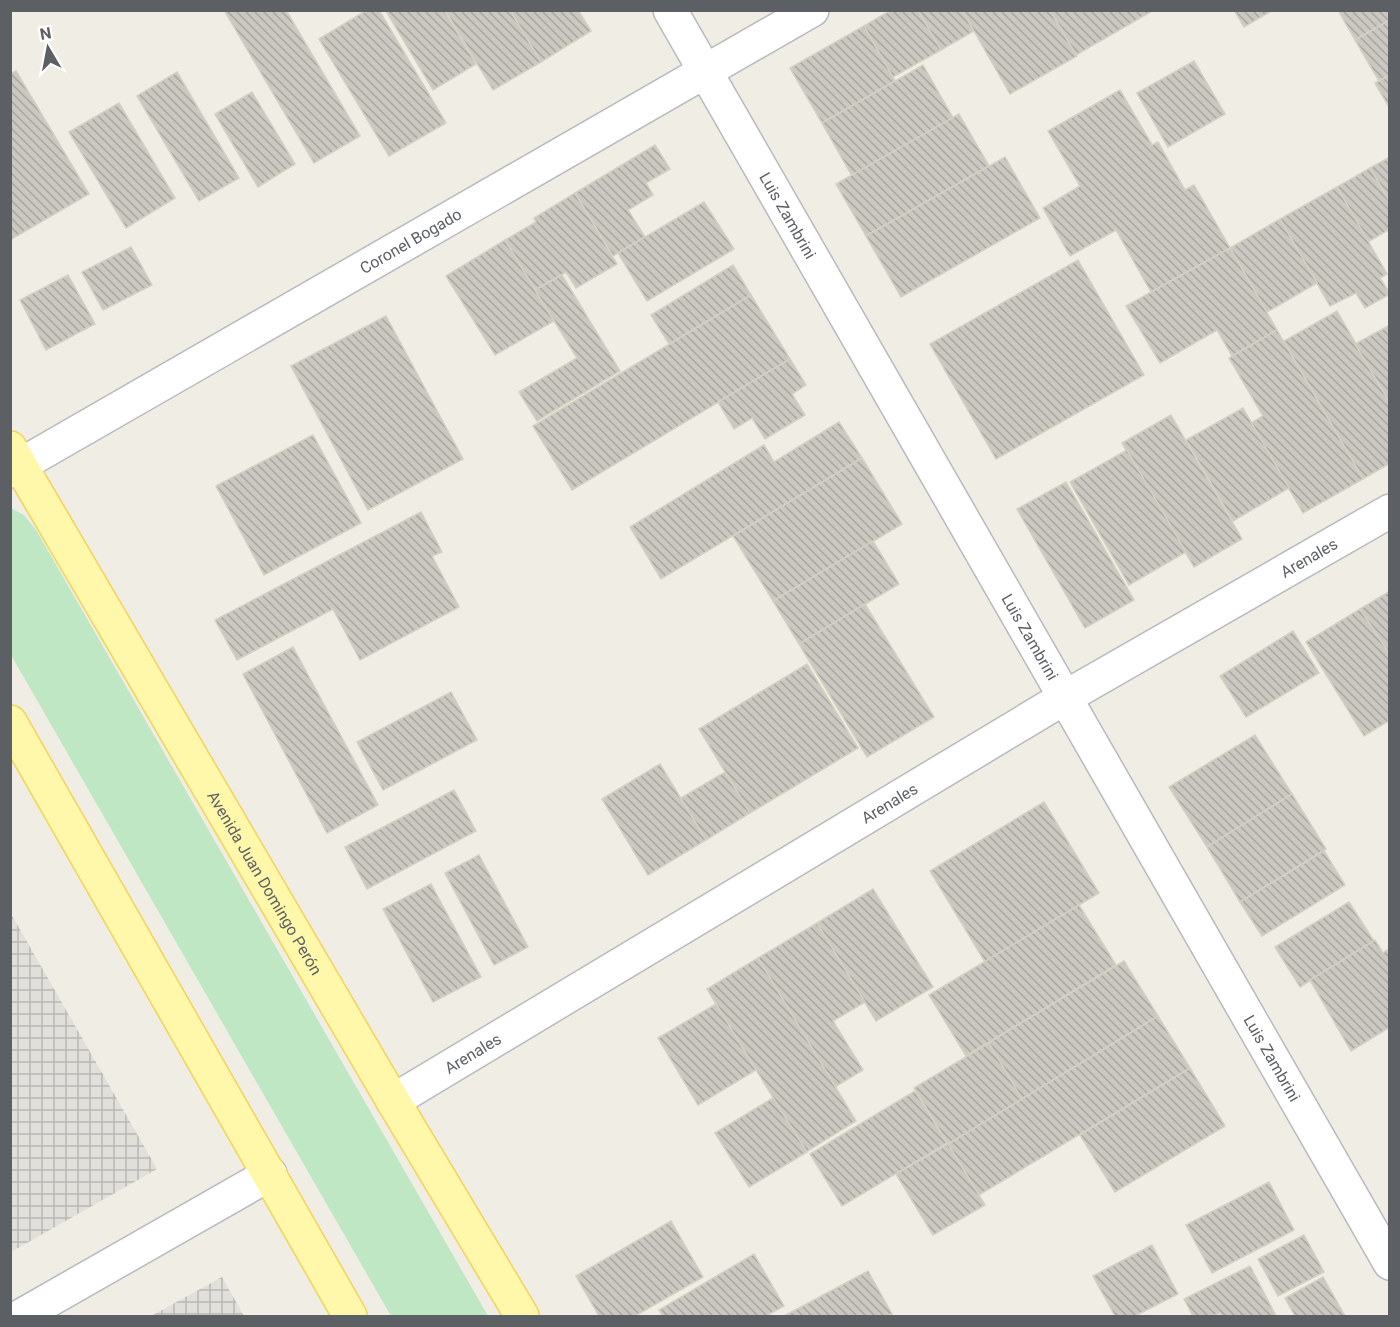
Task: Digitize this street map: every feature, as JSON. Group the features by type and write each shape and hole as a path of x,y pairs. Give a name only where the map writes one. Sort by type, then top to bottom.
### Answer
{"main road":[{"name":"Avenida Juan Domingo Perón","path":"14,462 522,1317"},
{"path":"10,722 350,1317"}],"street":[{"name":"Luis Zambrini","path":"670,10 1389,1263"},
{"name":"Coronel Bogado","path":"14,462 812,10"},
{"name":"Arenales","path":"393,1101 1064,698 1389,512"},
{"path":"21,1317 270,1174"}],"shaded area":[{"path":"10,912 157,1169 11,1252 10,1252"},
{"path":"222,1277 244,1316 151,1316"}],"green space":[{"path":"11,508 24,515 36,530 488,1316 391,1316 11,655"}],"building":[{"path":"224,10 286,10 360,136 314,163"},
{"path":"367,10 379,10 446,123 389,156 319,39"},
{"path":"444,10 476,64 433,90 386,11"},
{"path":"445,10 510,10 541,62 493,90"},
{"path":"510,10 578,10 591,31 541,62"},
{"path":"891,10 918,10 941,50 893,77 864,26"},
{"path":"918,10 962,10 974,31 941,50"},
{"path":"962,10 1050,10 1077,56 1010,94"},
{"path":"1050,10 1154,10 1076,55"},
{"path":"1234,10 1273,10 1244,27"},
{"path":"1338,10 1390,10 1390,20 1355,40"},
{"path":"1390,20 1390,75 1379,81 1355,40"},
{"path":"864,26 895,81 822,123 790,68"},
{"path":"1194,61 1225,114 1168,147 1137,93"},
{"path":"923,65 953,118 852,176 822,123"},
{"path":"16,71 89,194 10,240 10,74"},
{"path":"177,72 239,178 199,201 137,96"},
{"path":"1390,75 1390,109 1375,83"},
{"path":"1120,90 1152,145 1158,142 1185,190 1194,185 1230,248 1151,292 1116,230 1070,256 1043,208 1080,186 1048,131"},
{"path":"252,92 295,164 258,187 215,114"},
{"path":"119,103 175,198 126,228 69,132"},
{"path":"959,114 989,166 866,236 836,184"},
{"path":"655,145 670,169 646,183 653,195 628,210 645,237 613,256 575,193"},
{"path":"1005,157 1040,218 901,297 866,236"},
{"path":"1390,157 1390,202 1370,168"},
{"path":"1370,168 1390,202 1390,229 1368,242 1337,187"},
{"path":"1337,187 1387,274 1380,278 1390,294 1365,308 1356,293 1330,306 1280,219"},
{"path":"575,193 617,264 576,288 566,272 535,290 505,240 536,222 534,218"},
{"path":"704,202 734,249 647,301 618,253"},
{"path":"1280,219 1317,283 1267,312 1230,248"},
{"path":"505,240 554,321 495,355 446,276"},
{"path":"131,247 152,285 103,310 82,272"},
{"path":"1230,248 1277,330 1232,356 1217,330 1160,363 1126,306"},
{"path":"1078,260 1144,375 996,459 930,344"},
{"path":"733,265 751,295 669,344 651,315"},
{"path":"68,275 95,324 46,350 20,300"},
{"path":"562,275 620,371 537,421 519,392 577,358 535,290"},
{"path":"751,295 790,359 572,490 533,426"},
{"path":"1337,311 1390,403 1390,463 1363,479 1284,341"},
{"path":"386,316 463,459 368,510 291,366"},
{"path":"1390,325 1390,403 1355,344"},
{"path":"1277,330 1363,479 1303,513 1251,423 1263,416 1229,358"},
{"path":"790,359 806,385 792,394 805,415 765,439 752,418 734,429 718,402"},
{"path":"1243,408 1289,488 1233,521 1186,440"},
{"path":"1171,415 1242,539 1194,567 1122,443"},
{"path":"839,422 862,458 661,579 630,527 764,445 774,462"},
{"path":"313,435 361,523 264,575 216,486"},
{"path":"1127,450 1186,552 1129,585 1070,482"},
{"path":"862,458 902,524 773,601 733,536"},
{"path":"1066,482 1134,600 1085,628 1017,509"},
{"path":"421,512 442,552 432,556 459,607 360,660 333,609 237,660 215,620"},
{"path":"873,541 899,584 799,644 773,601"},
{"path":"1390,591 1390,655 1360,609"},
{"path":"865,604 934,717 867,757 799,644"},
{"path":"1360,609 1390,655 1390,720 1364,736 1306,642"},
{"path":"1293,631 1319,673 1246,717 1220,676"},
{"path":"293,647 378,805 327,833 243,674"},
{"path":"807,664 858,748 750,813 699,729"},
{"path":"451,692 477,740 383,790 357,742"},
{"path":"1255,735 1292,794 1207,847 1169,787"},
{"path":"660,764 706,840 648,875 602,799"},
{"path":"725,772 750,813 706,840 681,798"},
{"path":"454,790 476,831 367,889 345,847"},
{"path":"1292,794 1326,849 1240,902 1207,847"},
{"path":"1044,802 1099,893 985,962 930,871"},
{"path":"1324,851 1345,885 1262,936 1240,902"},
{"path":"479,855 528,947 494,965 445,873"},
{"path":"431,884 481,977 433,1002 383,909"},
{"path":"873,889 933,987 876,1021 817,923"},
{"path":"1349,902 1374,941 1300,987 1275,947"},
{"path":"1079,905 1116,965 966,1056 929,995"},
{"path":"817,923 865,1002 833,1021 863,1070 835,1087 758,958"},
{"path":"1375,940 1383,953 1387,950 1390,953 1390,1027 1351,1051 1310,980"},
{"path":"758,958 856,1121 806,1152 707,989"},
{"path":"1124,961 1158,1016 1022,1099 988,1043"},
{"path":"716,1004 756,1070 698,1105 658,1038"},
{"path":"1158,1016 1190,1068 979,1195 948,1144"},
{"path":"989,1043 1022,1099 948,1144 914,1088"},
{"path":"1190,1068 1225,1126 1115,1192 1080,1135"},
{"path":"915,1091 947,1143 842,1206 810,1154"},
{"path":"773,1098 807,1152 749,1187 715,1133"},
{"path":"948,1144 985,1205 933,1235 896,1174"},
{"path":"1269,1182 1294,1230 1212,1273 1186,1225"},
{"path":"671,1221 703,1277 635,1316 599,1316 576,1276"},
{"path":"1304,1235 1324,1272 1278,1296 1258,1259"},
{"path":"1152,1245 1178,1294 1135,1316 1115,1316 1093,1276"},
{"path":"754,1254 784,1306 766,1316 663,1316 659,1310"},
{"path":"1250,1266 1276,1316 1222,1316 1220,1313 1213,1316 1193,1316 1184,1299"},
{"path":"868,1271 892,1314 887,1316 784,1316"},
{"path":"1323,1277 1345,1316 1295,1316 1285,1298"}]}
